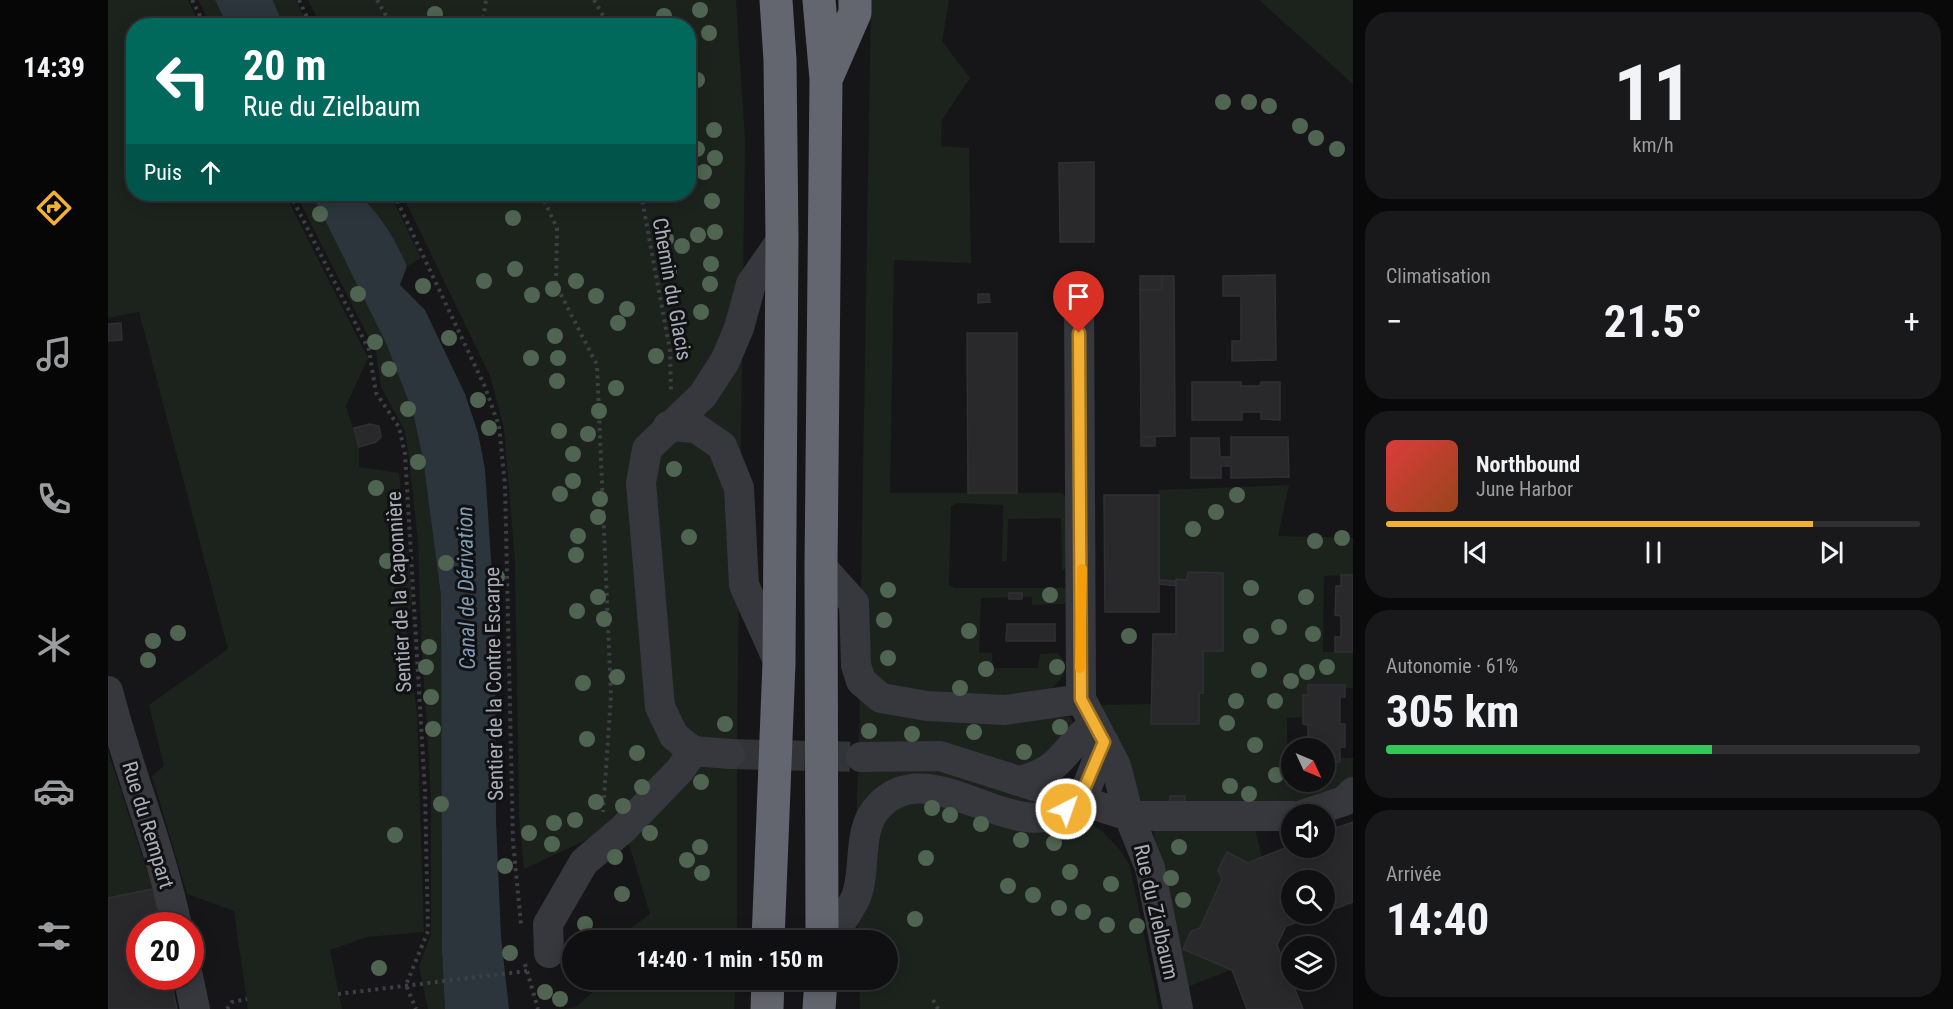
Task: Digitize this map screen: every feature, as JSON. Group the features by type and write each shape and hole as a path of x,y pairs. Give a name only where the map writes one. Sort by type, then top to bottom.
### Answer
{"highway":[{"path":"768,930 779,663 782,239 780,60 776,0"},
{"path":"819,0 826,80 821,566 822,930"},
{"path":"826,80 855,13 855,0"},
{"path":"767,1009 768,990"},
{"path":"819,1009 820,990"}],"street":[{"path":"730,754 693,752 674,736 660,707 641,483 647,449 668,426 703,395 725,361 739,328 751,284 782,239"},
{"name":"Rue du Zielbaum","path":"1079,286 1082,499 1093,722 1116,766 1129,816 1150,867 1178,1009"},
{"path":"668,426 696,428 722,446 739,488 744,585 779,663"},
{"path":"821,566 854,603 856,665 861,681 881,698 927,706 1005,710 1093,722"},
{"name":"Rue du Rempart","path":"108,691 161,856 174,912"},
{"path":"1019,782 1038,777 1054,767 1093,722"},
{"path":"836,930 856,896 868,823 878,807 892,795 912,789 932,789 1031,819 1052,818 1079,801 1093,722"},
{"path":"549,954 548,924 584,862 680,770 693,752"},
{"path":"861,757 940,756 1129,816"},
{"path":"1335,804 1344,801 1353,792"},
{"name":"Rue du Zielbaum","path":"1129,816 1281,816"},
{"path":"191,990 195,1009"}],"path":[{"path":"192,0 201,18"},
{"path":"299,0 307,18"},
{"path":"377,0 387,18"},
{"path":"483,18 486,0"},
{"path":"594,0 604,18"},
{"name":"Sentier de la Caponnière","path":"294,201 369,350 376,393 399,427 405,454 425,791 428,931 406,985"},
{"name":"Sentier de la Contre Escarpe","path":"397,201 485,387 499,426 505,496 513,842 516,872"},
{"path":"544,201 557,228 556,285 597,365 611,696 600,849"},
{"name":"Chemin du Glacis","path":"642,201 670,351 672,389 668,426"},
{"path":"338,994 526,972"},
{"path":"406,985 416,1009"},
{"path":"227,1009 232,1002 247,999"},
{"path":"933,1000 938,1009"}],"shaded area":[{"path":"108,0 188,0 197,18 126,18 126,201 289,201 368,358 346,406 359,447 359,467 399,473 412,596 406,637 417,713 424,932 367,937 330,950 342,1009 248,1009 234,911 187,894 152,776 164,766 149,705 228,649 139,312 108,318"},
{"path":"198,0 215,0 224,18 207,18"},
{"path":"273,0 296,0 305,18 279,18"},
{"path":"308,0 736,0 745,140 737,738 737,930 628,930 650,914 630,847 612,828 524,869 519,817 515,563 504,428 490,376 405,201 696,201 696,18 317,18"},
{"path":"871,0 949,0 942,41 970,78 942,120 941,146 969,148 971,263 894,260 890,493 1062,493 1067,497 1066,568 1062,570 1061,518 1008,519 1007,561 1002,561 1003,505 958,503 951,506 949,585 955,588 1064,588 1068,592 1068,600 1064,604 1032,605 1032,597 981,598 979,653 992,653 992,668 1038,668 1040,654 1057,653 1063,659 1065,665 1062,677 1041,697 882,689 860,654"},
{"path":"1259,0 1353,0 1353,84"},
{"path":"300,201 315,201 386,343 413,413 423,459 441,596 442,951 445,1009 428,1009 419,967 431,934 431,798 418,541 404,429 381,387 376,352"},
{"path":"365,201 393,201 421,258 407,266 398,246"},
{"path":"1289,485 1278,536 1353,538 1353,575 1324,576 1323,652 1353,652 1353,688 1345,688 1344,685 1308,685 1303,717 1287,718 1287,738 1281,738 1281,792 1331,792 1305,804 1281,804 1281,807 1144,813 1129,760 1105,723 1102,705 1151,704 1151,724 1199,724 1199,693 1203,693 1203,651 1223,651 1223,573 1188,572 1187,580 1159,580 1159,490"},
{"path":"860,691 1025,717 1070,717 1074,725 1033,768 859,744"},
{"path":"108,751 153,889 108,898"},
{"path":"1340,758 1353,758 1353,782 1335,790 1335,762 1340,762"},
{"path":"907,766 946,773 1041,800 1042,809 943,783 856,830 858,769"},
{"path":"900,802 1078,813 1104,833 1121,851 1130,866 1159,1009 860,1009 859,990 898,990 898,930 858,930 856,837"},
{"path":"1254,824 1262,858 1248,863 1227,853 1218,870 1222,879 1200,928 1191,931 1183,948 1231,970 1187,987 1184,984 1153,829"},
{"path":"595,990 735,990 734,1009 563,1009 576,1007"}],"water":[{"path":"215,0 273,0 280,18 224,18"},
{"name":"Canal de Dérivation","path":"315,201 365,201 387,228 407,266 400,285 425,310 465,394 478,433 485,469 495,620 496,820 501,937 509,1009 445,1009 442,951 441,596 423,459 413,413 386,343"}],"building":[{"path":"1094,162 1094,242 1060,242 1059,163"},
{"path":"1275,275 1276,360 1232,361 1232,341 1241,341 1241,296 1223,296 1223,276"},
{"path":"1140,276 1162,276 1162,290 1140,290"},
{"path":"1162,276 1174,276 1175,436 1141,437 1140,290 1162,290"},
{"path":"978,294 989,294 990,302 978,303"},
{"path":"121,323 122,340 108,341 108,324"},
{"path":"967,333 1017,333 1017,493 968,493"},
{"path":"1192,382 1241,382 1241,386 1260,386 1261,382 1280,382 1280,420 1261,419 1261,412 1242,412 1242,420 1192,420"},
{"path":"370,424 379,426 381,437 376,442 359,447 354,428"},
{"path":"1141,437 1155,437 1155,446 1141,446"},
{"path":"1231,437 1288,437 1289,477 1231,478 1231,466 1221,466 1221,478 1191,478 1191,438 1219,438 1220,457 1231,457"},
{"path":"1104,495 1159,495 1159,612 1105,612"},
{"path":"1188,572 1223,573 1223,651 1203,651 1203,693 1199,693 1199,724 1151,724 1153,634 1176,634 1176,579 1187,580"},
{"path":"1341,575 1353,575 1353,652 1335,652 1335,637 1341,637 1341,616 1335,615 1336,586 1341,586"},
{"path":"1159,580 1175,581 1176,586 1159,584"},
{"path":"1009,593 1022,593 1022,599 1009,599"},
{"path":"1007,624 1055,624 1055,641 1006,641"},
{"path":"1308,685 1345,685 1345,697 1340,697 1340,724 1345,724 1345,747 1340,747 1340,762 1335,762 1335,738 1308,738 1308,725 1303,724 1303,695 1308,695"},
{"path":"1170,796 1185,796 1185,805 1170,805"},
{"path":"1353,822 1353,902 1335,909 1335,870 1281,870 1281,924 1292,924 1286,926 1277,945 1281,955 1281,990 1295,990 1303,1009 1247,1009 1232,970 1183,949 1191,931 1200,928 1222,879 1218,870 1227,852 1248,863 1281,850 1281,858 1335,858 1335,828"},
{"path":"153,889 157,912 126,912 126,990 173,990 177,1009 108,1009 108,898"}],"tunnel":[{"path":"730,754 861,757"}],"slow traffic":[{"path":"1080,668 1082,569"}],"route":[{"path":"1066,809 1079,801 1104,742 1085,711 1081,699 1082,499 1079,333"}]}
